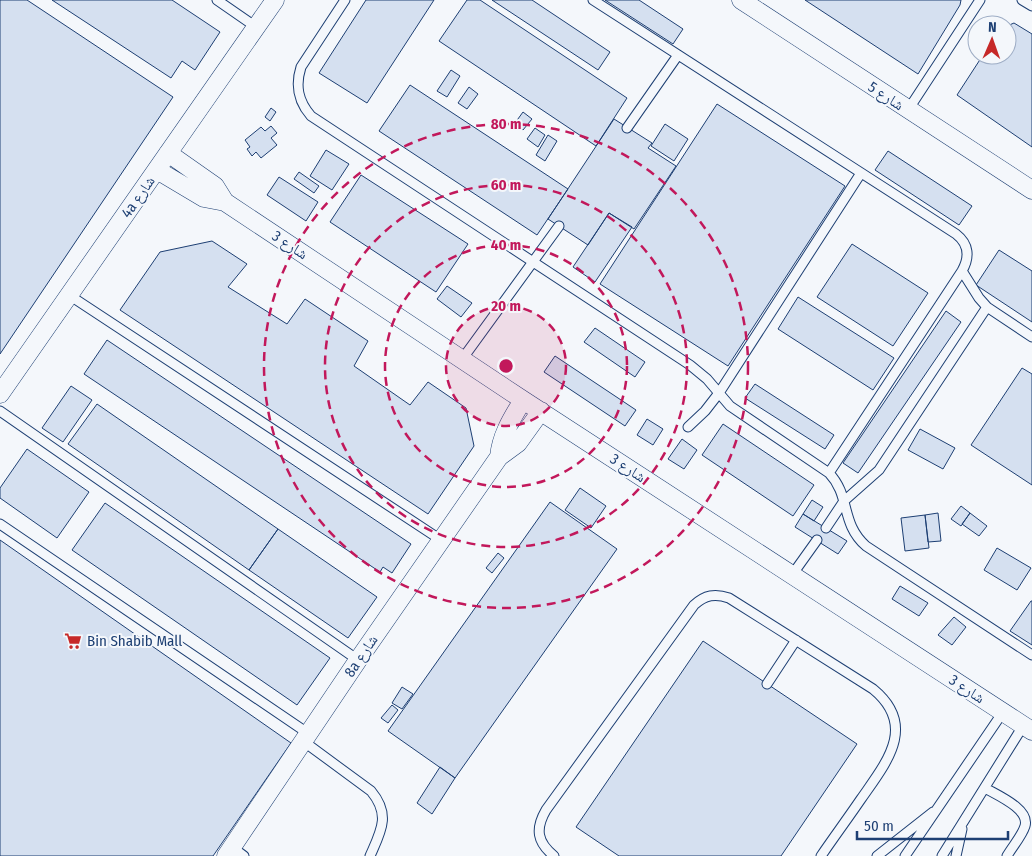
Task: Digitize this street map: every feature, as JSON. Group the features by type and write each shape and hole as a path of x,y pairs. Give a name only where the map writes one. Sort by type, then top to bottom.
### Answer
{"street":[{"name":"4a شارع","path":"0,394 275,0"},
{"name":"شارع 5","path":"741,0 1032,190"},
{"name":"شارع 3","path":"168,153 210,183 220,193 225,202"},
{"name":"شارع 3","path":"156,170 204,198 225,202 463,358 523,400 1028,728"},
{"name":"8a شارع","path":"499,457 505,432 523,400"},
{"name":"8a شارع","path":"234,853 306,738 441,540 499,457 518,443 541,411"}],"lane":[{"path":"217,0 256,27"},
{"path":"345,0 301,67 298,75 298,92 305,109 311,116 690,365 707,379 719,394 740,413 829,473 839,486 848,522 854,533 866,546 1032,655"},
{"path":"593,0 961,238 968,250 966,265 829,473"},
{"path":"908,110 980,0"},
{"path":"1022,0 1032,6"},
{"path":"627,128 678,55"},
{"path":"688,427 719,394 861,173"},
{"path":"463,358 559,226"},
{"path":"962,271 978,298 987,307 1032,337"},
{"path":"69,295 441,540"},
{"path":"826,528 844,501 878,470 987,307"},
{"path":"0,412 358,660"},
{"path":"0,524 306,738 371,791 378,799 382,808 383,818 382,828 370,856"},
{"path":"792,575 817,540"},
{"path":"554,856 546,849 541,840 539,829 541,819 694,605 706,596 722,595 796,640 880,695 889,708 894,723 894,744 888,759 821,856"},
{"path":"767,684 796,640"},
{"path":"905,856 1003,712"},
{"path":"942,856 985,788 1028,728"},
{"path":"985,788 1021,810 1025,817 1025,827 1007,856"},
{"path":"877,856 941,805"},
{"path":"956,856 963,824"}],"building":[{"path":"0,0 27,0 173,97 0,354"},
{"path":"52,0 172,0 220,32 195,70 182,61 171,78"},
{"path":"366,0 434,0 367,103 319,73"},
{"path":"467,0 480,0 627,98 596,146 439,41"},
{"path":"492,0 532,0 610,52 598,70"},
{"path":"605,0 639,0 683,29 673,44"},
{"path":"805,0 961,0 960,5 918,74"},
{"path":"1017,25 1032,34 1032,147 957,95 976,65 1017,65"},
{"path":"451,70 460,76 447,97 437,91"},
{"path":"410,85 568,189 537,235 379,131"},
{"path":"469,87 478,94 467,109 458,103"},
{"path":"717,104 845,186 728,366 600,284"},
{"path":"271,108 276,112 270,121 265,117"},
{"path":"523,112 532,119 523,130 515,123"},
{"path":"614,119 652,143 648,148 676,166 634,229 609,213 588,245 548,219"},
{"path":"665,124 688,139 674,161 651,146"},
{"path":"271,126 277,133 271,138 277,145 261,158 256,152 252,156 247,149 250,147 245,140 261,127 265,131"},
{"path":"535,128 545,135 538,147 527,139"},
{"path":"548,135 557,141 545,161 536,155"},
{"path":"326,150 349,164 332,190 310,176"},
{"path":"888,151 972,206 959,225 875,170"},
{"path":"299,172 319,186 314,193 294,179"},
{"path":"361,175 468,244 436,292 330,222"},
{"path":"279,177 318,202 306,221 267,195"},
{"path":"609,213 632,227 595,282 573,267"},
{"path":"212,241 247,264 228,287 287,324 305,299 368,341 354,366 410,405 428,382 466,408 474,446 428,514 120,310 160,252"},
{"path":"852,244 928,293 893,346 817,297"},
{"path":"999,250 1032,271 1032,322 976,285"},
{"path":"447,286 472,303 461,317 437,299"},
{"path":"798,297 894,358 873,390 778,329"},
{"path":"946,311 961,322 858,473 843,463"},
{"path":"595,328 645,362 635,377 584,342"},
{"path":"107,340 411,544 392,573 383,567 380,572 84,374"},
{"path":"555,356 636,410 625,426 544,372"},
{"path":"1022,368 1032,374 1032,485 971,445"},
{"path":"755,384 834,435 825,449 745,398"},
{"path":"71,386 92,400 63,442 42,428"},
{"path":"97,404 278,529 249,570 68,444"},
{"path":"647,419 663,429 653,445 637,435"},
{"path":"723,424 814,485 793,516 702,455"},
{"path":"920,429 955,448 943,469 908,450"},
{"path":"682,439 697,450 684,469 668,459"},
{"path":"27,449 89,492 57,538 0,498 0,488"},
{"path":"580,488 606,506 591,528 565,510"},
{"path":"812,500 823,507 814,521 803,514"},
{"path":"550,502 617,549 455,778 388,731"},
{"path":"105,503 330,658 297,705 72,550"},
{"path":"961,506 970,513 961,526 951,519"},
{"path":"938,513 941,541 928,542 925,515"},
{"path":"970,513 987,526 979,536 962,524"},
{"path":"803,514 847,541 838,554 795,527"},
{"path":"925,515 929,548 905,551 901,518"},
{"path":"278,529 377,597 348,638 249,570"},
{"name":"Bin Shabib Mall","path":"0,540 291,743 213,856 0,856"},
{"path":"997,548 1031,568 1017,590 984,570"},
{"path":"498,553 504,558 492,573 486,568"},
{"path":"900,586 928,603 919,616 892,599"},
{"path":"1032,601 1032,645 1010,631"},
{"path":"954,617 966,627 952,645 938,635"},
{"path":"703,641 857,744 781,856 619,856 576,827"},
{"path":"402,687 413,694 402,709 392,703"},
{"path":"392,705 398,710 388,723 381,718"},
{"path":"440,767 455,778 432,814 417,803"}],"place":[{"name":"Bin Shabib Mall","path":"73,641"}]}
